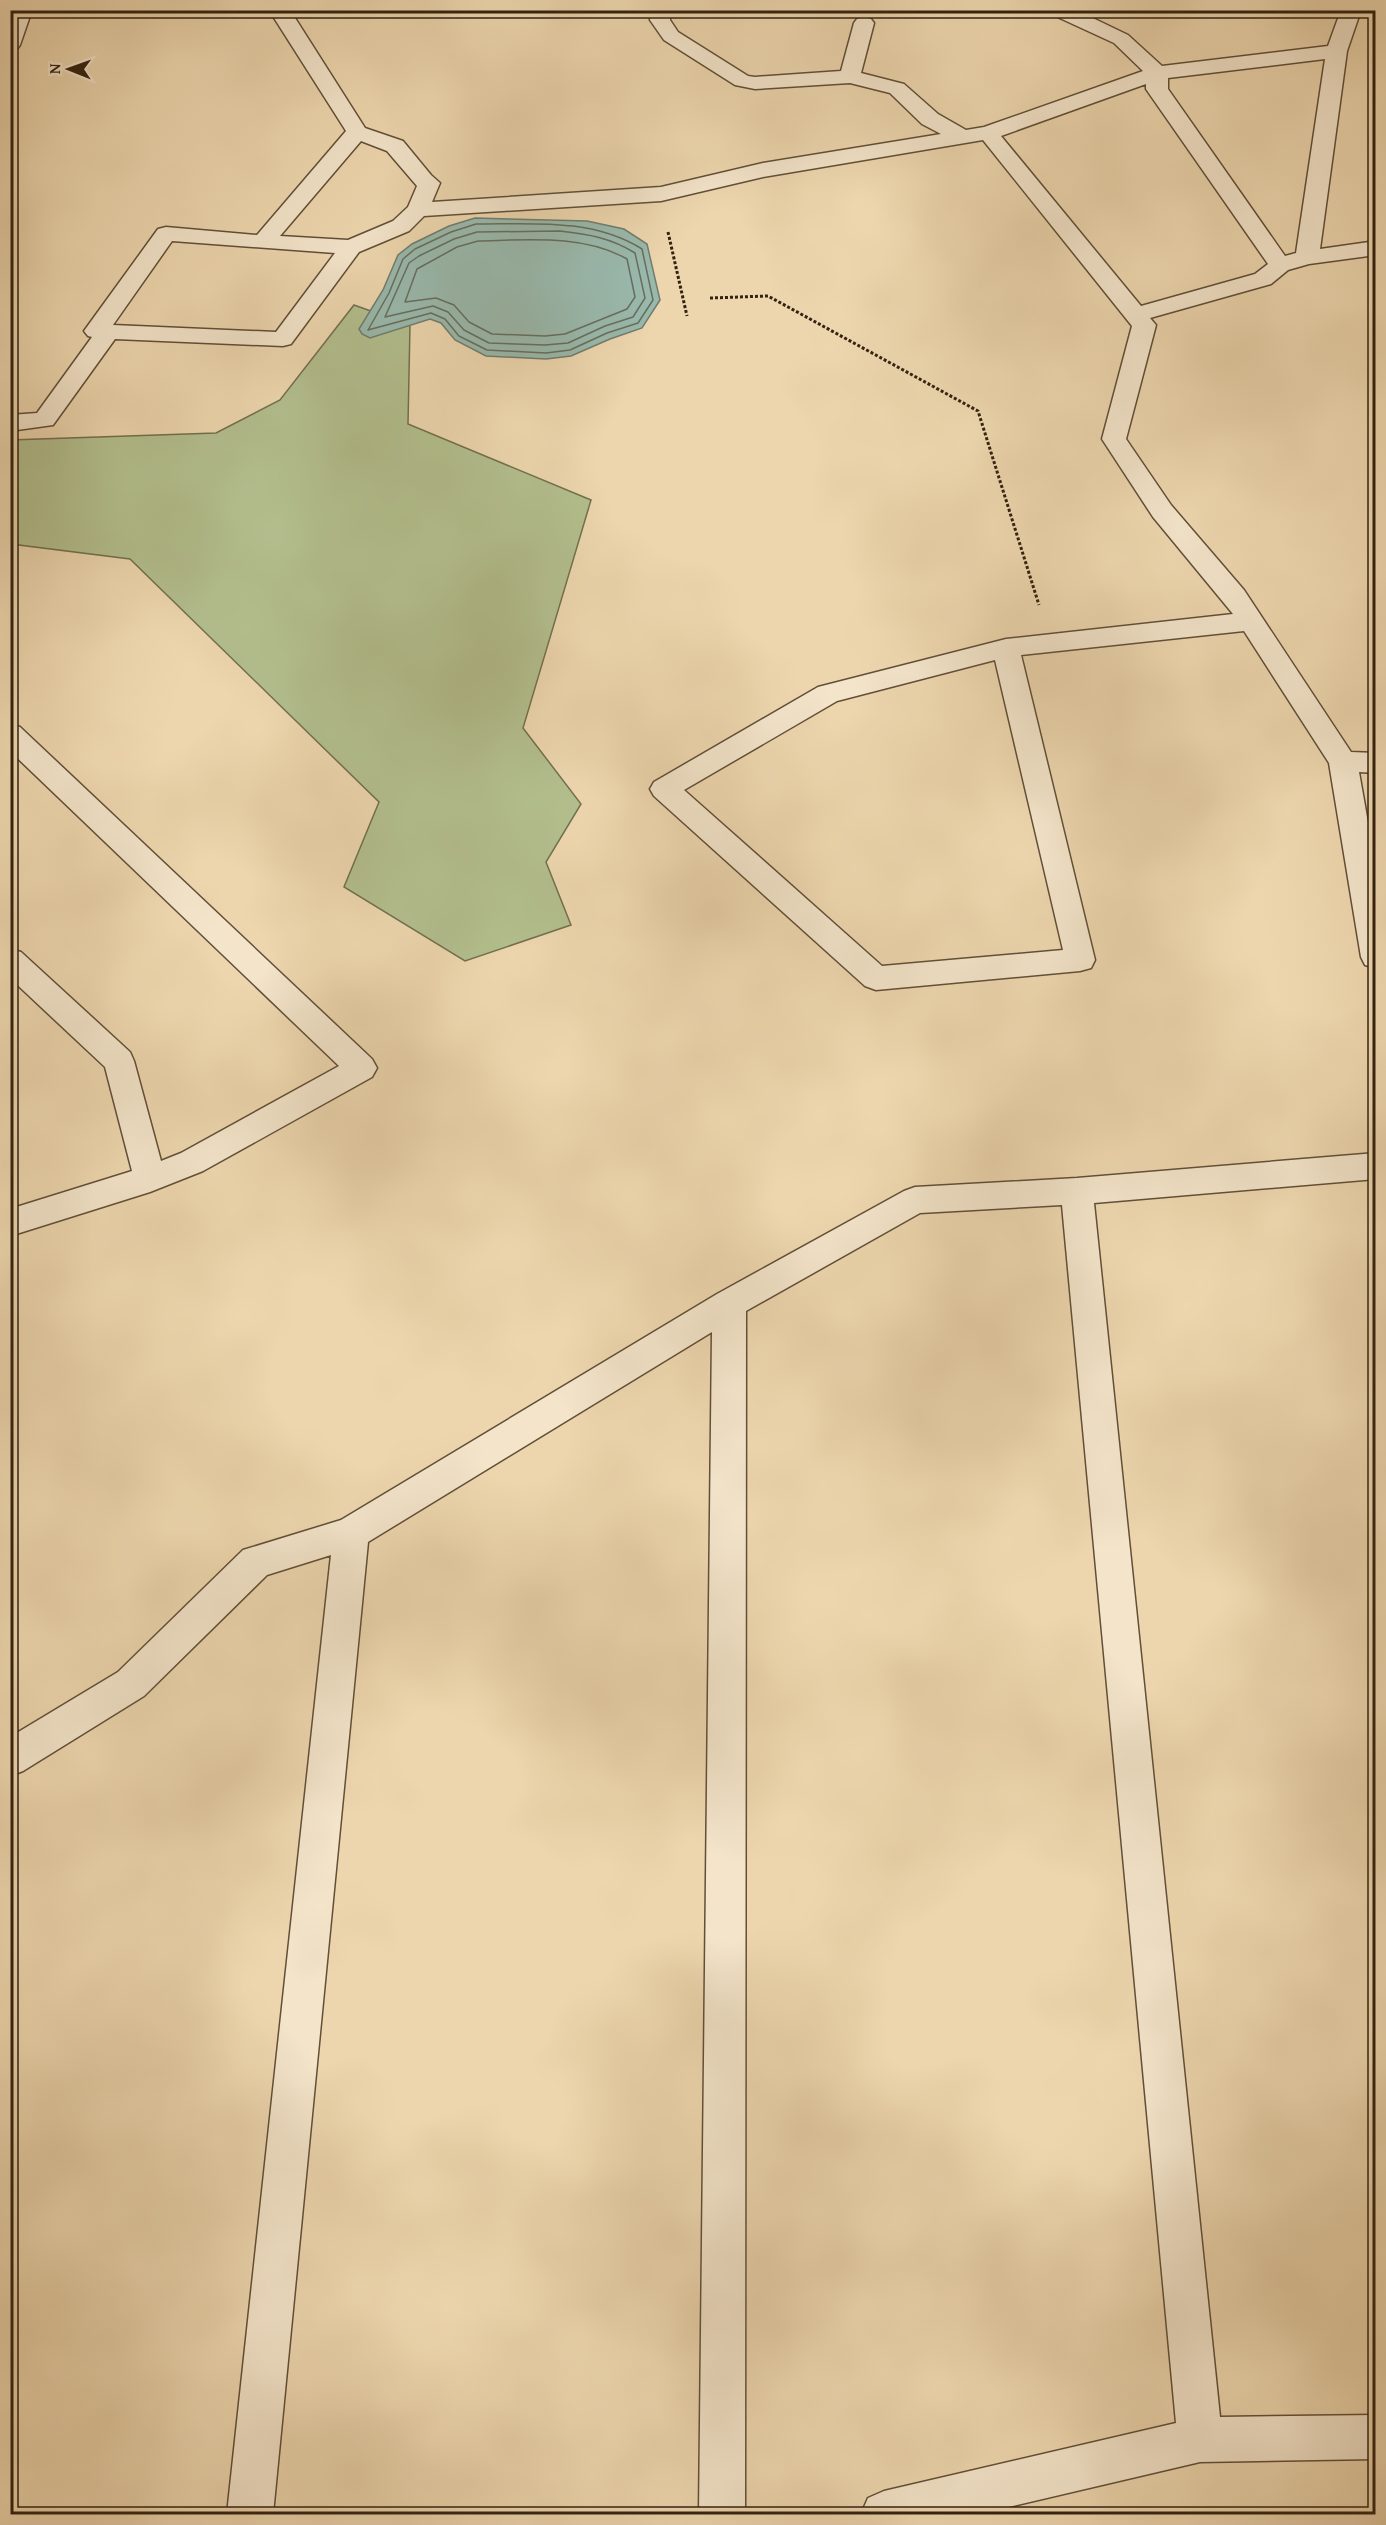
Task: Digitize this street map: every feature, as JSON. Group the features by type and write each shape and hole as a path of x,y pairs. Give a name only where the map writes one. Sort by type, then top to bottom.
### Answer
{"street":[{"path":"10,45 22,10"},
{"path":"279,10 357,132 395,146 423,180 429,183 418,210 401,226 351,247 166,234 96,331 283,339 351,247"},
{"path":"660,10 660,20 671,36 742,81 755,83 850,77 897,88 930,119 962,137"},
{"path":"1058,10 1120,39 1157,73 1157,89 1280,265"},
{"path":"1306,257 1337,51 1351,10"},
{"path":"850,77 864,23"},
{"path":"418,210 661,194 763,170 988,133 1157,73 1337,51"},
{"path":"263,242 357,132"},
{"path":"988,133 1144,325 1114,439 1162,511 1235,596 1343,762 1376,957"},
{"path":"1134,315 1263,279 1280,265 1306,257 1376,248"},
{"path":"10,423 44,420 109,332"},
{"path":"1006,648 1080,960 876,978 664,789 828,693 1006,648 1251,621"},
{"path":"10,734 361,1068 192,1162 150,1179 10,1223"},
{"path":"1343,762 1376,763"},
{"path":"10,960 119,1061 150,1179"},
{"path":"10,1758 131,1684 256,1562 351,1533 729,1304 915,1200 1077,1191 1376,1166"},
{"path":"1077,1191 1200,2440"},
{"path":"722,2514 729,1304"},
{"path":"250,2514 351,1533"},
{"path":"884,2514 1200,2440 1376,2437"}],"path":[{"path":"661,194 687,316"},
{"path":"710,298 768,296 978,411 1051,643"}],"green space":[{"path":"354,305 410,325 408,424 591,500 523,728 581,804 546,862 571,925 465,961 344,887 379,802 130,559 11,544 10,440 216,433 280,400"}],"water":[{"path":"475,218 587,221 624,229 647,244 660,300 642,328 571,356 546,359 486,356 455,340 441,323 430,319 370,338 362,334 359,329 383,290 398,255 412,244 449,226"}]}
